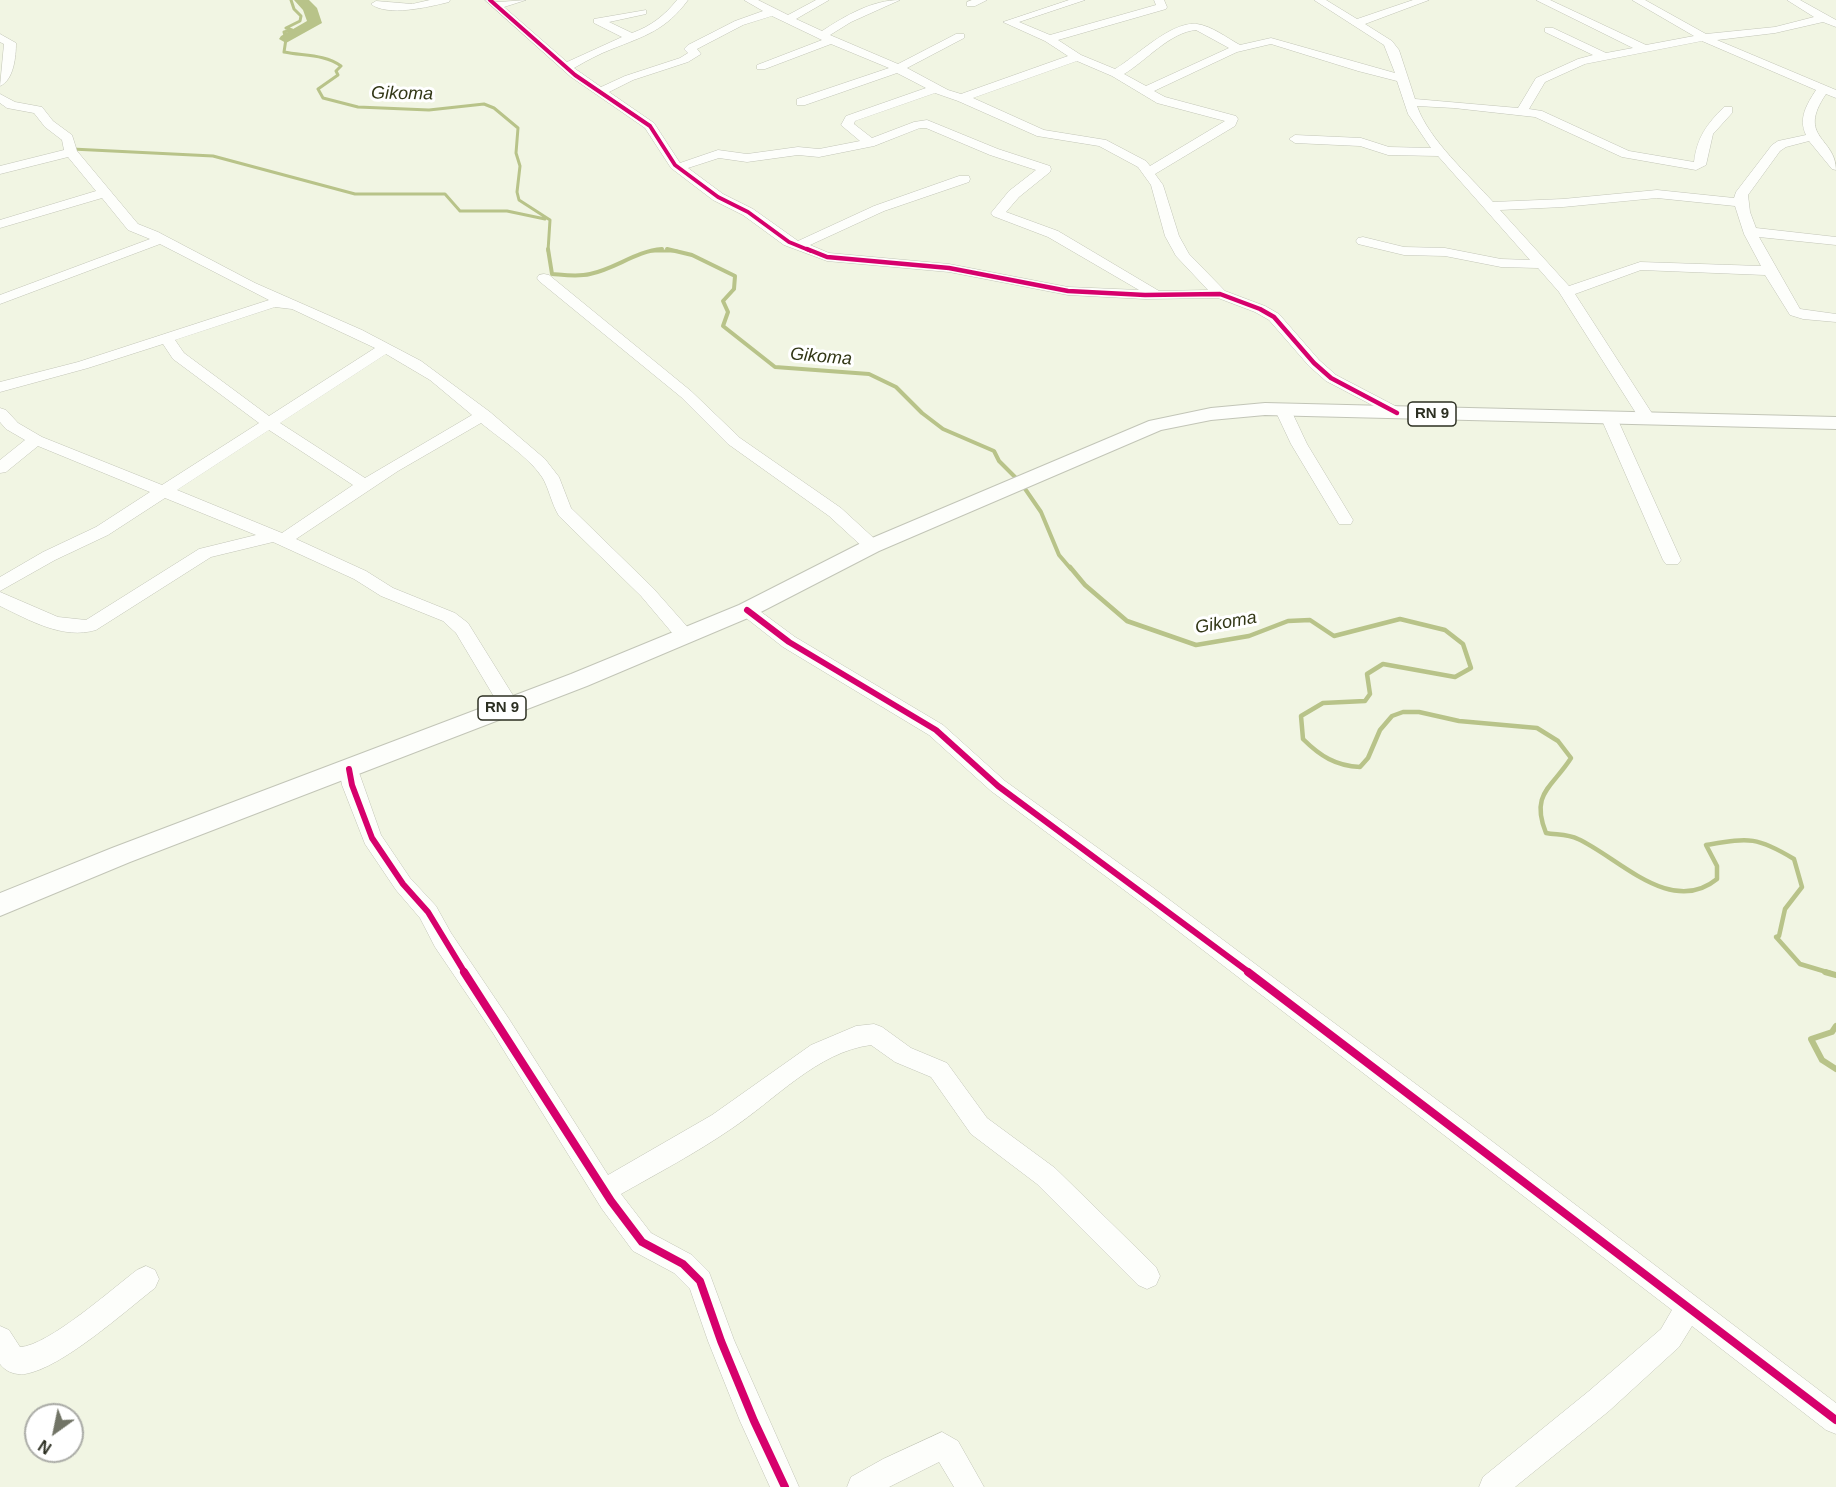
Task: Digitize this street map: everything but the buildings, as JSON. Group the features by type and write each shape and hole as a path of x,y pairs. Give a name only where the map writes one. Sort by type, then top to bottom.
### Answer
{"main road":[{"name":"RN 9","path":"0,905 122,855 509,705 579,681 747,610 872,546 1156,425 1211,414 1283,410 1836,423"}],"street":[{"path":"375,4 412,7 445,0"},
{"path":"493,3 521,0"},
{"path":"566,67 661,24 683,0"},
{"path":"788,19 824,0"},
{"path":"761,67 827,38 847,20 896,0"},
{"path":"1080,0 1009,22 1049,39 1077,57 1116,74 1161,100 1226,117 1233,121 1149,172"},
{"path":"1049,39 1162,7 1159,0"},
{"path":"1319,0 1388,43 1393,50 1414,114 1441,152 1566,292 1647,418"},
{"path":"1356,23 1424,0"},
{"path":"1541,0 1642,48"},
{"path":"1637,0 1703,38 1836,94"},
{"path":"1792,0 1836,24"},
{"path":"493,3 566,67 650,126 668,156 679,167 718,197 748,212 780,237 798,246 827,257 949,268 1068,291 1157,295 1220,294 1260,309 1274,317 1314,363 1332,378 1397,413"},
{"path":"600,92 628,78 684,60 695,54 690,49 692,47 738,23 763,4 788,19 935,89 962,98 1041,133 1102,143 1142,164 1157,185 1172,236 1183,256 1220,294"},
{"path":"632,38 598,21 642,12"},
{"path":"1522,111 1540,80 1575,63 1642,48 1775,30 1824,18"},
{"path":"1116,74 1171,36 1190,27 1199,28 1239,49"},
{"path":"1549,30 1602,56"},
{"path":"801,102 897,69 960,36"},
{"path":"0,37 10,42 10,60 0,82"},
{"path":"1147,90 1239,49 1275,42 1362,69 1401,78"},
{"path":"962,98 1077,57"},
{"path":"870,142 847,124 847,121 935,89"},
{"path":"1823,89 1806,120 1811,137 1836,166"},
{"path":"0,98 10,105 38,110 49,124 68,138 71,152 133,227 147,230 159,240 386,348 426,371 484,415 539,462 551,477 558,503 565,512 647,592 685,636"},
{"path":"1410,102 1522,111 1546,117 1626,154 1696,166 1700,165 1701,143 1708,130 1728,110"},
{"path":"679,167 722,154 747,159 798,151 819,153 870,142 927,124 982,148 1045,169 1045,172 1014,194 998,213 1053,234 1157,295"},
{"path":"1811,137 1782,144 1776,148 1746,186 1740,203 1770,271 1795,312 1803,315 1836,318"},
{"path":"1295,139 1361,142 1388,151 1441,152"},
{"path":"0,170 71,152"},
{"path":"798,246 828,229 877,207 964,179"},
{"path":"0,224 104,193"},
{"path":"1491,206 1657,194 1740,203"},
{"path":"1752,232 1836,241"},
{"path":"0,300 159,240"},
{"path":"1363,241 1404,251 1446,252 1501,263 1543,264"},
{"path":"1566,292 1640,266 1770,271"},
{"path":"544,278 686,394 734,441 835,512 872,546"},
{"path":"0,387 166,339 274,303 288,303"},
{"path":"166,339 178,356 268,422 364,485"},
{"path":"0,585 49,556 102,531 386,348"},
{"path":"1283,410 1299,444 1345,520"},
{"path":"0,413 12,426 36,440 279,538 360,575 387,591 457,622 509,705"},
{"path":"0,598 58,625 75,628 90,626 205,553 279,538 484,415"},
{"path":"1609,417 1672,560"},
{"path":"0,468 36,440"},
{"path":"747,610 789,642 936,730 1021,804 1151,898 1836,1420"},
{"path":"348,769 372,838 404,884 428,912 443,940 501,1026 605,1191 642,1242 682,1264 700,1281 745,1401 785,1487"},
{"path":"605,1191 737,1112 768,1087 831,1046 855,1036 874,1034 903,1055 939,1070 979,1126 1046,1176 1147,1276"},
{"path":"0,1338 10,1356 15,1360 26,1362 32,1360 56,1346 146,1279"},
{"path":"1493,1487 1599,1401 1670,1338 1689,1307"},
{"path":"861,1487 902,1464 942,1446 948,1451 970,1487"}],"waterway":[{"name":"Gikoma","path":"291,0 294,9 301,16 300,21 286,28 292,30 284,32 286,39 284,52 321,57 341,66 336,71 338,75 318,89 323,98 358,107 429,110 484,104 494,108 518,128 516,153 520,166 517,192 519,200 550,220 548,250"},
{"path":"286,39 315,23 310,8 301,0"},
{"path":"72,149 213,156 355,194 445,194 460,211 507,211 545,219"},
{"name":"Gikoma","path":"548,250 552,274 576,276 599,272 643,253 662,249"},
{"name":"Gikoma","path":"667,249 675,251"},
{"name":"Gikoma","path":"652,251 675,251"},
{"name":"Gikoma","path":"675,251 692,255 735,276 734,289 723,301 728,312 723,326 775,367 869,374 896,387 922,413 943,429 994,451 999,461 1021,483 1041,512 1059,555 1071,569"},
{"name":"Gikoma","path":"1070,567 1085,585 1127,621 1196,645 1249,636 1288,621 1310,620 1334,636 1400,619 1445,630 1463,644 1471,668 1455,677 1383,664 1367,674 1370,694 1365,701 1323,703 1301,716 1303,739 1329,759 1343,765 1360,767 1368,758 1380,730 1392,716 1403,712 1419,712 1459,721 1537,728 1558,741 1571,758 1545,792 1542,800 1540,809 1546,833 1578,839 1645,880 1663,888 1682,891 1699,889 1717,879 1717,866 1706,845 1743,840 1770,846 1794,859 1802,887 1785,909 1779,936 1776,937 1800,964 1830,973"},
{"name":"Gikoma","path":"1825,972 1836,975"},
{"name":"Gikoma","path":"1836,1026 1832,1032 1811,1039 1822,1060 1836,1069"}],"cycle path":[{"path":"490,0 575,75 650,126 675,165 718,197 748,212 789,242 827,257 949,268 1068,291 1145,295 1220,294 1260,309 1274,317 1314,363 1331,378 1397,413"},
{"path":"747,610 789,642 936,730 998,786 1151,898 1463,1134 1836,1420"},
{"path":"349,769 352,785 372,838 403,884 428,912 443,940 501,1026 611,1201 642,1242 683,1264 700,1281 721,1341 754,1421 785,1487"}]}
